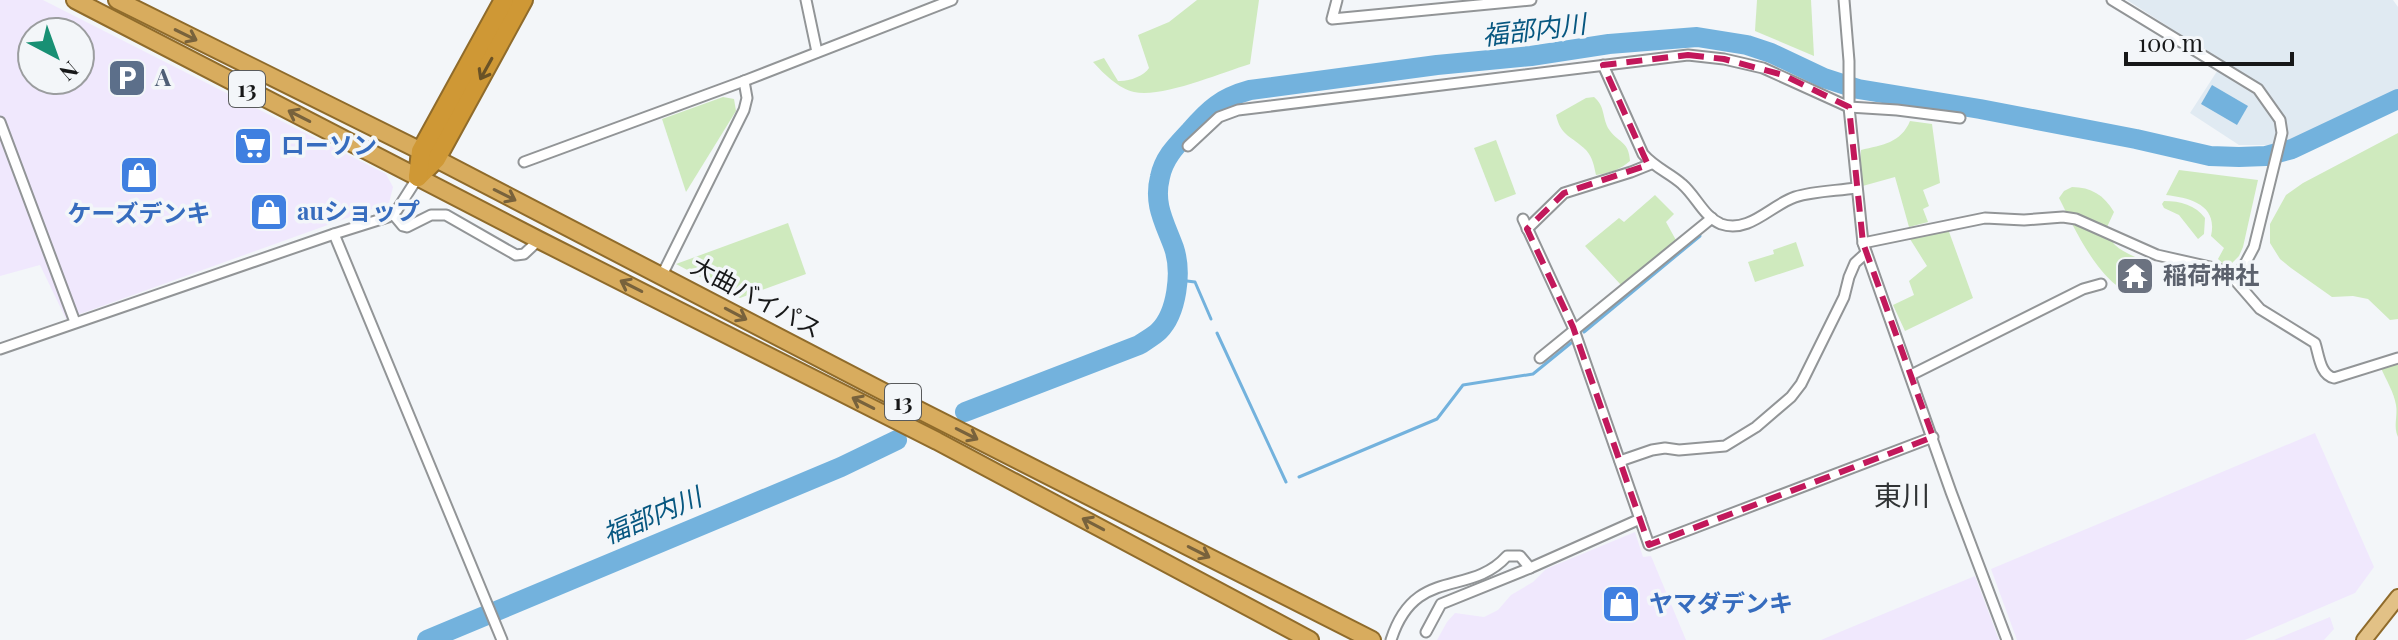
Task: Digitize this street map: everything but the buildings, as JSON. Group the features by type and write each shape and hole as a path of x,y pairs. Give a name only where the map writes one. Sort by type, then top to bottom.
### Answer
{"highway":[{"name":"大曲バイパス","path":"75,0 937,441 1310,640"},
{"name":"大曲バイパス","path":"117,0 428,155 926,414 1372,640"},
{"path":"418,177 504,0"},
{"path":"428,155 523,0"}],"main road":[{"path":"2364,640 2398,597"}],"street":[{"path":"806,0 817,52"},
{"path":"524,162 952,0"},
{"path":"1337,0 1332,19 1443,4 1531,0"},
{"path":"1844,0 1856,188 1864,248 2007,640"},
{"path":"2112,0 2258,89 2280,120 2282,133 2275,169 2254,247 2234,279"},
{"path":"1188,146 1219,117 1238,110 1688,55 1763,68 1850,103 1960,118"},
{"path":"1603,65 1643,154 1651,164 1680,182 1712,218 1721,223 1739,226 1797,197 1856,188"},
{"path":"662,275 744,110 747,98 744,81"},
{"path":"0,122 75,322"},
{"path":"1651,164 1564,193 1525,224 1574,331 1649,545 1933,437"},
{"path":"0,349 334,234 372,224 393,214 418,177"},
{"path":"393,214 407,227 431,215 446,215 516,255 524,254 539,240"},
{"path":"1540,358 1712,218"},
{"path":"1620,461 1665,448 1679,450 1725,446 1756,427 1791,397 1801,384 1844,297 1849,277 1864,248 1985,218 2076,219 2157,255 2219,269 2234,279 2260,309 2315,343 2328,376 2334,378 2398,358"},
{"path":"334,234 502,640"},
{"path":"1911,375 2083,289 2101,284"},
{"path":"1426,632 1441,604 1640,519"},
{"path":"1391,640 1406,609 1424,592 1496,569 1507,556 1520,556 1530,568"}],"highlighted area":[{"path":"1688,55 1724,59 1783,75 1849,107 1863,243 1933,437 1649,545 1573,327 1527,229 1564,193 1648,165 1603,65"}],"shaded area":[{"path":"0,0 43,0 75,16 16,16 16,96 96,96 96,27 386,174 393,187 389,203 66,319 40,265 0,276"},
{"path":"2127,0 2393,0 2398,7 2398,89 2280,145 2239,145 2190,113 2223,62"},
{"path":"2315,433 2374,567 2355,593 2245,640 2017,640 1991,569"},
{"path":"1635,532 1643,557 1651,556 1686,640 1437,640 1455,613 1484,617 1498,610 1511,595 1533,582 1546,569"},
{"path":"1975,576 1999,640 1821,640 1847,629"},
{"path":"2330,617 2334,629 2324,640 2274,640"}],"green space":[{"path":"1197,0 1259,0 1250,64 1176,88 1146,93 1123,88 1093,62 1104,58 1118,81 1140,76 1149,68 1138,35 1169,22"},
{"path":"1757,0 1811,0 1814,56 1755,31"},
{"path":"723,97 734,99 736,111 686,192 662,119"},
{"path":"1594,97 1602,108 1611,133 1625,145 1630,161 1614,171 1596,175 1588,153 1564,132 1556,115 1586,98"},
{"path":"1910,121 1932,124 1940,183 1923,190 1929,206 1923,209 1928,222 1909,227 1895,177 1859,187 1861,150 1896,139"},
{"path":"2398,133 2398,319 2390,320 2368,299 2332,297 2291,268 2280,259 2270,243 2270,224 2286,195"},
{"path":"1496,140 1516,194 1495,202 1474,148"},
{"path":"2179,170 2258,180 2243,247 2227,268 2218,259 2224,248 2211,236 2212,225 2206,210 2185,198 2166,195"},
{"path":"2072,187 2091,190 2110,206 2114,212 2107,227 2110,237 2122,250 2149,266 2151,281 2146,292 2132,293 2118,287 2094,260 2059,198"},
{"path":"1655,195 1674,214 1666,222 1677,242 1621,285 1585,246 1619,218 1624,222"},
{"path":"2164,201 2182,203 2197,210 2205,218 2204,234 2198,239 2179,215 2164,208"},
{"path":"788,223 806,274 740,298 676,264"},
{"path":"1948,229 1973,298 1905,331 1893,305 1914,295 1909,281 1927,266 1910,239"},
{"path":"1796,242 1804,266 1755,282 1748,262 1774,254 1773,250"},
{"path":"2398,363 2398,437 2395,400 2381,368"}],"water":[{"path":"2212,85 2248,106 2237,125 2201,104"}],"waterway":[{"name":"福部内川","path":"965,412 1139,345 1159,331 1170,314 1178,280 1174,248 1159,205 1158,187 1162,170 1176,146 1210,110 1250,90 1609,44 1697,37 1747,45 1858,89 1980,109 2210,156 2239,157 2266,156 2292,149 2398,99"},
{"path":"1584,332 1700,236"},
{"path":"1179,280 1195,282 1211,319"},
{"path":"1217,333 1286,482"},
{"path":"1299,477 1437,419 1463,385 1533,374 1571,343"},
{"name":"福部内川","path":"427,640 841,467 897,440"}],"place":[{"name":"A","path":"127,78"},
{"name":"ローソン","path":"253,146"},
{"name":"ケーズデンキ","path":"139,175"},
{"name":"auショップ","path":"269,212"},
{"name":"稲荷神社","path":"2135,276"},
{"name":"ヤマダデンキ","path":"1621,604"}],"district":[{"name":"東川","path":"1902,496"}]}
